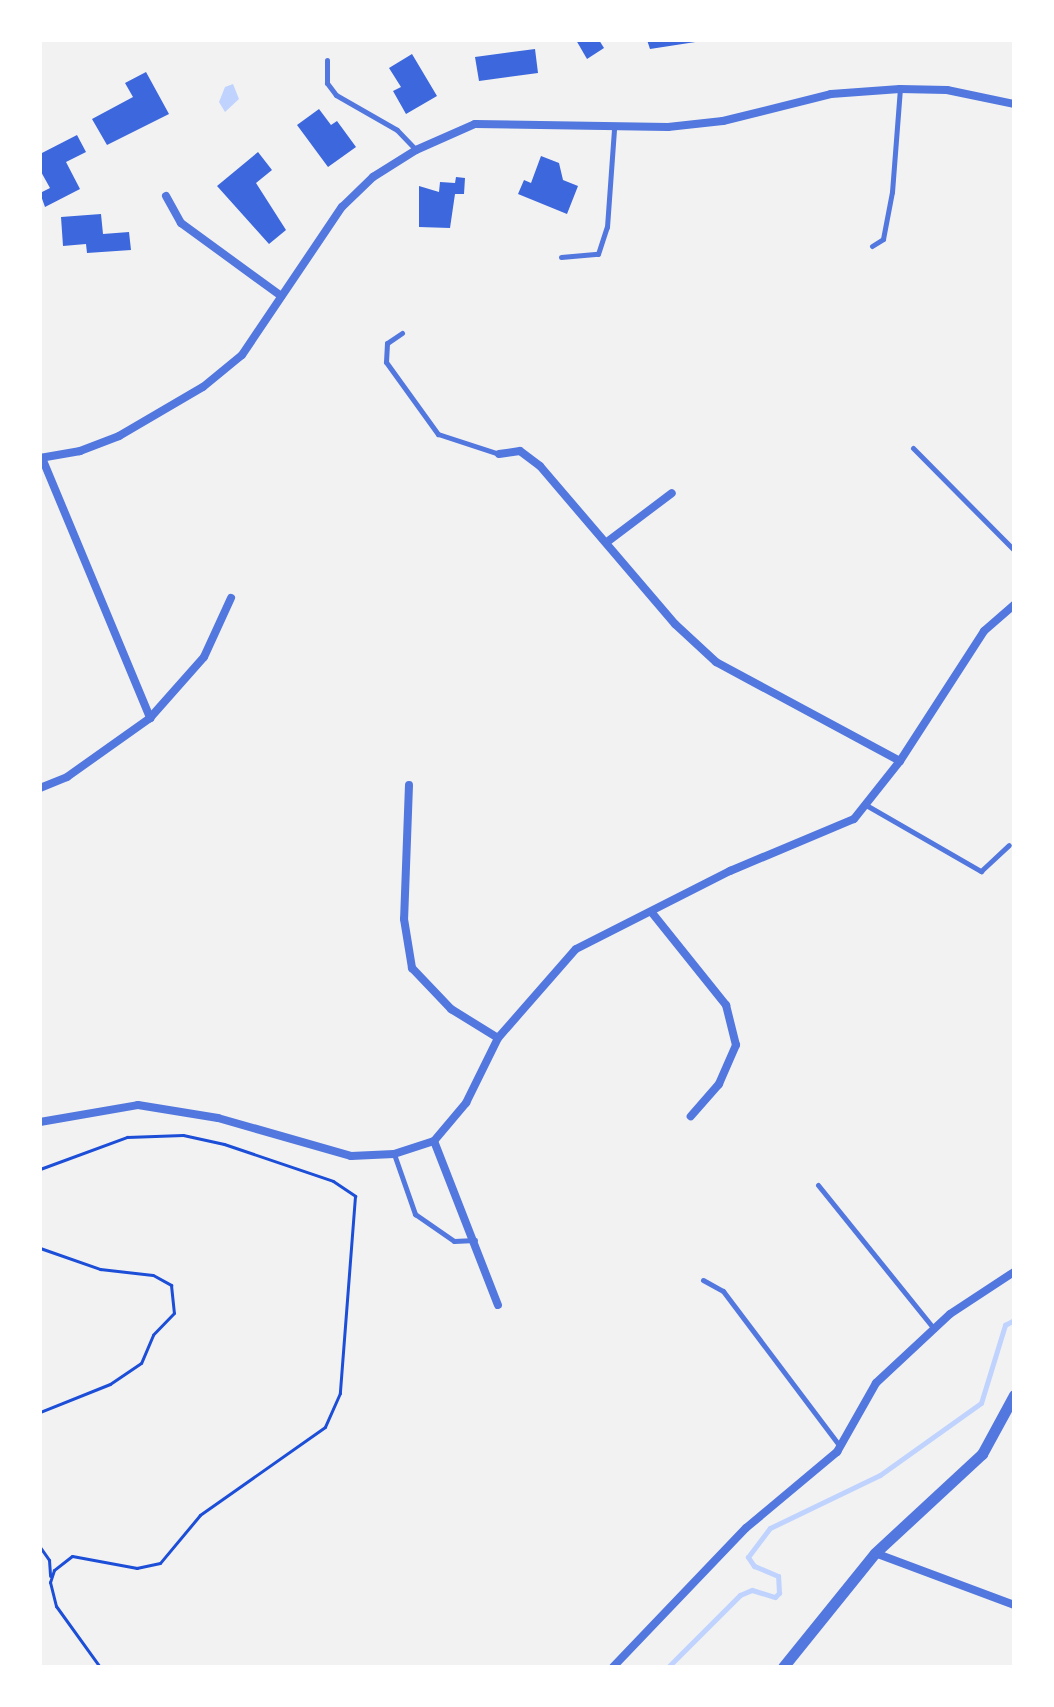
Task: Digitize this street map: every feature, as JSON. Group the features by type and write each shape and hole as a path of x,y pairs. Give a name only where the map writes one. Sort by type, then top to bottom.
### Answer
{"street":[{"path":"150,718 41,458 119,436 203,387 242,355 342,207 373,177 416,150 475,124 499,121 614,129 723,121 831,94 900,89 947,90 1014,104"},
{"path":"166,196 181,223 281,296"},
{"path":"499,454 520,451 540,466 675,624 716,662 900,761"},
{"path":"607,542 672,493"},
{"path":"40,788 67,777 150,718 204,657 231,598"},
{"path":"40,1122 138,1105 218,1118 351,1156 394,1154 434,1141 466,1103 498,1038 576,949 653,914 730,871 854,819 900,761 984,631 1014,605"},
{"path":"409,785 404,919 412,968 451,1009 498,1038"},
{"path":"653,914 726,1005 736,1045 719,1084 691,1116"},
{"path":"434,1141 476,1240 498,1305"},
{"path":"613,1667 746,1528 840,1446 876,1383 934,1329 1014,1272"},
{"path":"783,1667 875,1553 982,1454 1014,1395"},
{"path":"875,1553 1014,1605"}],"lane":[{"path":"327,60 327,83 336,95 397,130 416,150"},
{"path":"872,246 883,239 892,192 900,89"},
{"path":"561,257 598,254 607,227 614,129"},
{"path":"402,333 387,343 386,362 438,434 499,454"},
{"path":"913,448 1014,550"},
{"path":"865,804 981,871 1009,845"},
{"path":"394,1154 415,1214 454,1241 476,1240"},
{"path":"818,1185 934,1329"},
{"path":"703,1280 723,1291 840,1446"}],"path":[{"path":"40,1169 127,1137 183,1135 224,1144 333,1181 355,1196 340,1393 325,1427 200,1515 160,1563 137,1568 72,1556 54,1570 51,1580"},
{"path":"40,1248 100,1269 153,1275 171,1285 174,1313 153,1335 141,1363 110,1384 40,1412"},
{"path":"40,1547 49,1560 56,1606 100,1667"}],"water":[{"path":"233,84 239,99 225,112 219,102 225,87"}],"building":[{"path":"576,40 599,40 604,48 587,59"},
{"path":"647,40 702,40 702,41 650,49"},
{"path":"535,49 538,73 479,81 475,57"},
{"path":"412,54 437,96 406,114 393,91 401,87 389,68"},
{"path":"146,72 169,114 107,145 92,119 133,97 125,83"},
{"path":"319,109 331,125 337,121 356,147 328,167 297,125"},
{"path":"77,135 86,152 66,162 80,189 45,207 40,193 50,188 40,170 40,154"},
{"path":"258,152 272,170 256,183 286,230 269,244 217,186"},
{"path":"541,156 559,163 563,180 578,186 567,214 518,194 524,180 531,183"},
{"path":"456,177 465,178 464,194 455,194 450,228 419,227 419,186 439,192 440,182 455,183"},
{"path":"101,214 103,234 129,232 131,250 87,253 86,244 63,246 61,217"}],"waterway":[{"path":"668,1667 740,1595 752,1590 775,1597 779,1593 778,1576 754,1566 748,1557 770,1528 880,1475 981,1403 1005,1325 1014,1320"}]}
